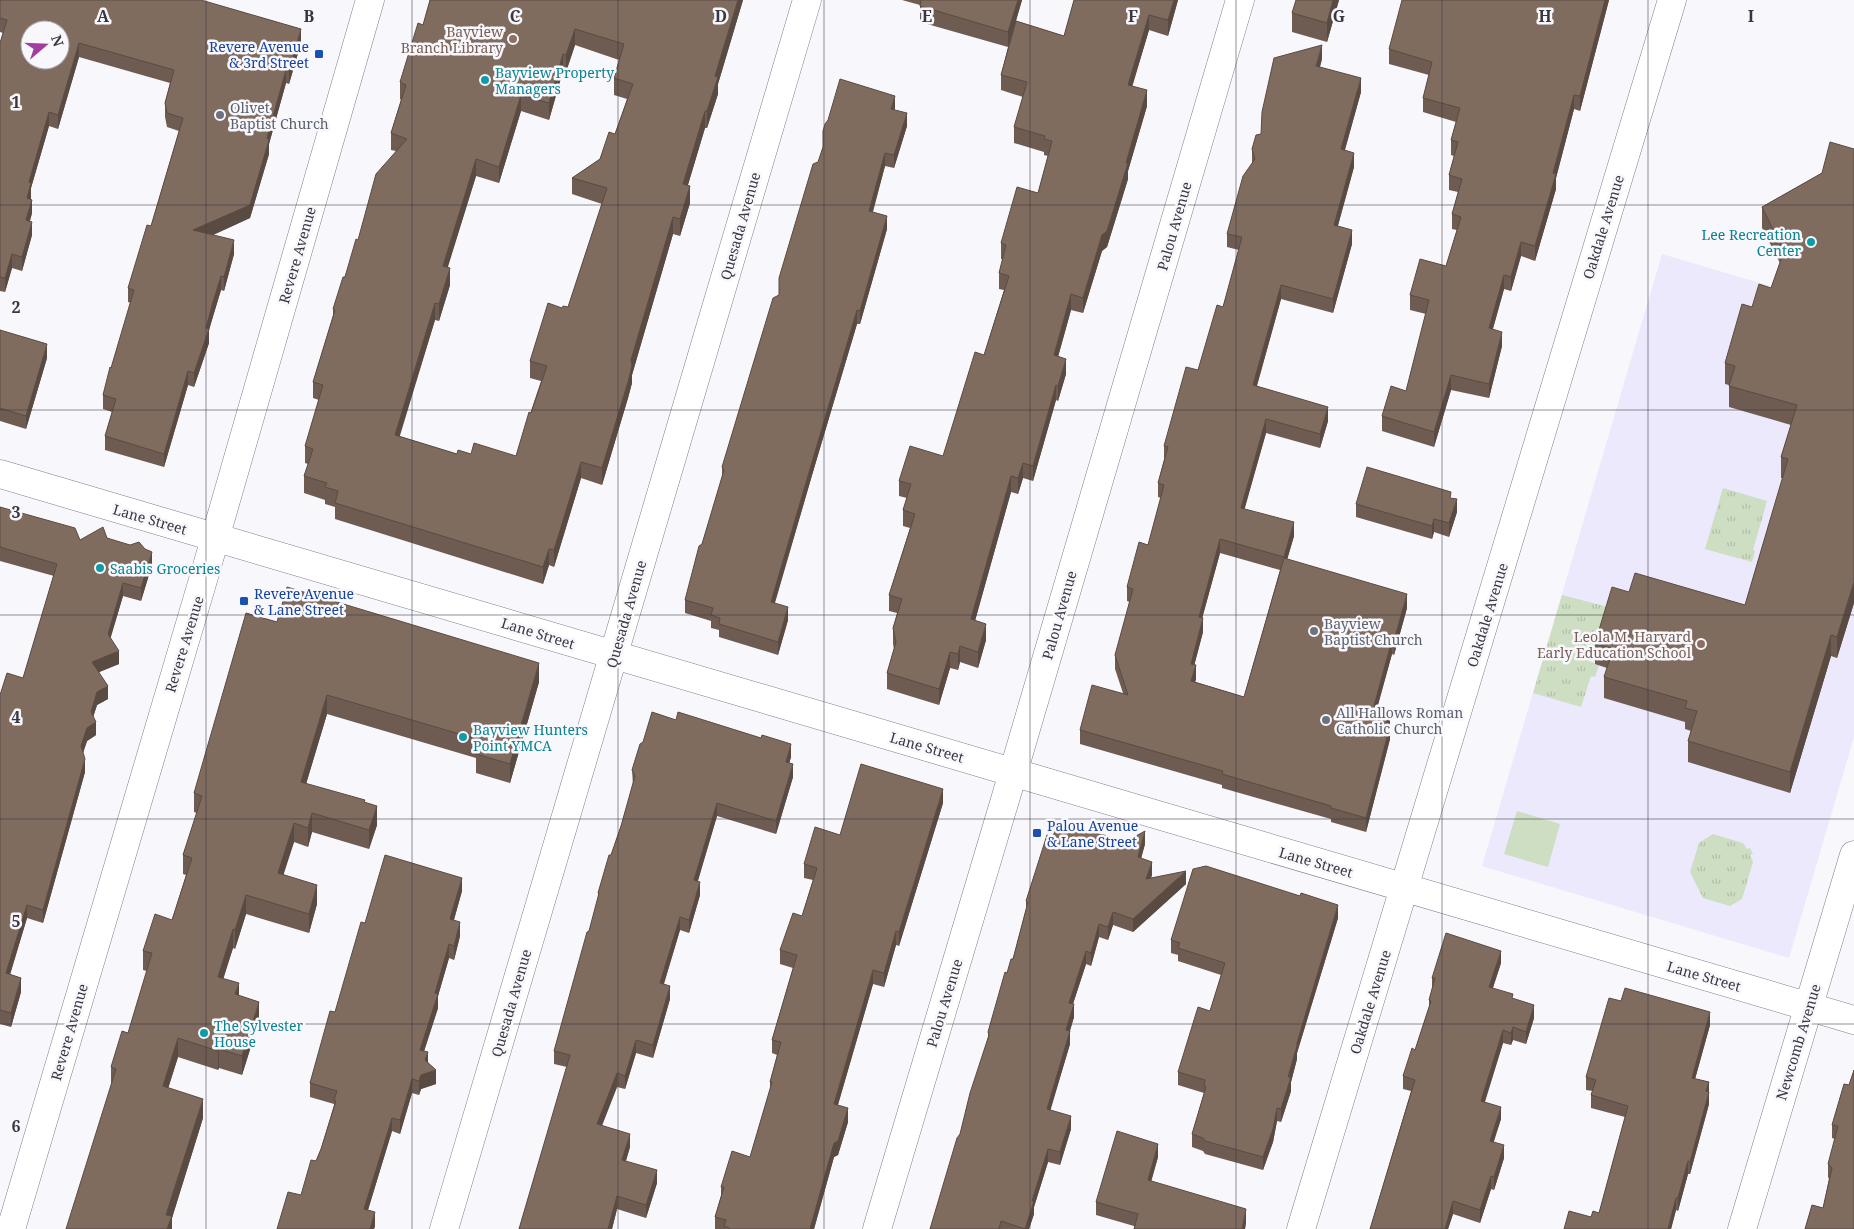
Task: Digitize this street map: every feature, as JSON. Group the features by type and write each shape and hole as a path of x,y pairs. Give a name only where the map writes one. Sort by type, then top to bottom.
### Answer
{"street":[{"name":"Revere Avenue","path":"11,1229 215,538 370,0"},
{"name":"Quesada Avenue","path":"444,1229 807,0"},
{"name":"Palou Avenue","path":"877,1229 1240,0"},
{"name":"Oakdale Avenue","path":"1301,1229 1672,0"},
{"name":"Lane Street","path":"0,474 1854,1020"},
{"name":"Newcomb Avenue","path":"1742,1229 1854,855"}],"shaded area":[{"name":"Leola M. Harvard Early Education School","path":"1662,254 1854,311 1854,737 1789,958 1482,866"}],"green space":[{"path":"1723,488 1767,501 1753,550 1755,551 1752,562 1705,549"},
{"path":"1562,595 1612,608 1600,647 1594,646 1589,661 1599,665 1595,677 1591,676 1581,707 1533,693"},
{"path":"1517,811 1560,824 1548,867 1504,854"},
{"path":"1713,834 1743,843 1747,849 1750,848 1753,854 1750,855 1753,862 1742,899 1730,906 1703,898 1690,872 1699,843"}],"building":[{"path":"0,0 201,0 301,29 289,70 286,70 267,138 269,140 250,205 193,230 234,240 224,277 221,276 213,302 206,328 209,329 194,373 188,371 164,454 105,436 116,399 103,395 134,290 128,288 147,225 151,226 183,118 167,113 165,103 174,70 79,43 58,115 49,112 29,182 31,183 27,198 32,200 26,220 32,222 22,257 12,254 5,278 0,277 0,43 7,20 0,18"},
{"path":"430,0 738,0 715,76 718,77 707,111 705,111 683,184 690,186 680,219 673,217 631,360 632,366 628,382 602,468 581,462 554,550 549,549 543,567 335,503 338,491 325,487 327,483 304,476 313,449 305,446 323,385 313,382 335,310 333,309 356,239 358,240 376,174 407,139 391,133 406,85 400,82 418,23 423,25","holes":["575,29 624,44 614,78 633,84 615,134 609,132 600,159 572,178 607,188 568,307 563,306 562,308 548,303 530,361 547,366 531,413 529,412 516,456 474,443 471,454 458,450 457,454 395,435 435,303 439,304 450,268 443,266 476,159 499,167 521,95 549,103 563,54 566,55"]},
{"path":"921,0 1018,0 1008,32 920,6"},
{"path":"1074,0 1174,0 1168,20 1149,15 1128,85 1147,90 1126,163 1128,163 1107,231 1102,235 1083,298 1071,294 1054,355 1066,359 1058,386 1056,385 1033,466 1023,463 1018,478 1011,476 971,619 986,624 978,652 960,646 958,654 950,652 939,689 887,673 896,642 893,628 902,599 889,595 915,514 903,510 911,484 899,481 910,446 943,456 975,352 984,355 1009,276 999,273 1006,245 1001,243 1017,187 1038,193 1052,141 1044,139 1045,136 1014,127 1027,82 1001,75 1016,21 1064,36"},
{"path":"1296,0 1333,0 1327,23 1292,13"},
{"path":"1402,0 1605,0 1580,96 1574,95 1553,173 1556,174 1535,246 1521,242 1511,277 1504,275 1489,328 1502,332 1489,384 1451,375 1434,432 1382,416 1391,386 1406,391 1429,300 1410,295 1420,259 1446,266 1461,217 1452,214 1462,179 1449,175 1458,142 1451,140 1460,108 1423,98 1432,62 1389,49"},
{"path":"1322,45 1316,66 1361,78 1341,149 1354,153 1334,225 1352,230 1333,299 1281,285 1253,385 1328,407 1320,434 1266,419 1241,508 1294,522 1284,557 1220,539 1199,617 1203,618 1191,664 1196,665 1191,681 1244,697 1284,558 1407,594 1374,706 1390,710 1386,724 1390,726 1366,818 1222,774 1223,771 1080,730 1092,685 1128,695 1115,655 1133,589 1127,587 1139,542 1148,545 1164,485 1158,483 1168,447 1164,446 1186,367 1198,370 1217,305 1223,307 1242,237 1227,234 1243,176 1255,159 1252,149 1256,135 1261,134 1262,112 1274,58"},
{"path":"840,79 895,96 891,109 907,113 894,155 885,153 869,211 887,216 860,311 857,310 771,602 788,607 778,642 719,624 720,618 711,615 713,608 685,600 699,546 702,544 724,470 722,467 773,298 779,295 779,278 813,164 818,162 823,147 823,131"},
{"name":"Leola M. Harvard Early Education School","path":"1830,142 1854,149 1854,582 1837,637 1831,635 1790,772 1688,741 1697,711 1685,708 1687,701 1604,677 1613,649 1595,643 1612,587 1629,592 1635,573 1745,605 1788,459 1781,457 1797,405 1729,386 1735,366 1725,363 1742,304 1752,307 1759,284 1771,288 1784,251 1762,207 1822,173"},
{"path":"0,330 47,344 26,416 0,408"},
{"path":"1367,467 1451,492 1450,498 1457,499 1449,523 1434,519 1432,526 1356,504"},
{"path":"0,507 75,528 80,540 103,527 107,538 130,545 139,542 145,549 152,552 141,588 123,583 108,634 119,651 92,662 108,686 97,692 91,712 96,722 87,728 81,746 85,759 43,910 27,905 6,973 21,978 11,1013 0,1010 0,695 7,673 23,678 57,564 0,547"},
{"path":"287,587 539,663 510,764 476,754 480,740 327,695 301,782 365,800 364,802 377,806 369,830 312,813 308,828 294,823 278,873 317,885 309,914 246,895 218,977 239,983 235,994 259,1002 242,1056 219,1049 218,1051 178,1038 163,1086 203,1099 166,1215 172,1216 167,1229 66,1229 116,1069 111,1067 122,1031 128,1033 152,953 143,951 155,914 172,920 192,858 183,855 202,796 194,793 246,613 277,622"},
{"path":"652,712 676,720 678,712 761,738 762,735 791,744 786,762 793,764 776,821 717,803 694,880 700,882 689,920 680,917 660,983 670,986 653,1045 636,1040 625,1076 617,1073 597,1124 630,1134 622,1160 657,1170 646,1205 617,1196 608,1229 519,1229 570,1055 554,1051 609,855 611,855 621,826 635,776 632,770"},
{"path":"861,764 943,789 899,932 896,931 884,973 873,970 834,1104 848,1108 838,1141 834,1143 810,1229 729,1229 724,1226 726,1220 715,1217 724,1187 721,1187 732,1151 750,1157 772,1082 770,1082 781,1042 772,1040 797,955 780,950 793,913 802,916 817,868 804,864 815,827 840,835"},
{"path":"1056,826 1084,834 1085,831 1108,836 1116,847 1145,831 1138,857 1152,862 1146,879 1186,871 1133,919 1113,912 1108,927 1099,924 1091,953 1086,951 1069,1003 1074,1004 1066,1030 1070,1031 1047,1109 1071,1116 1060,1152 1048,1149 1025,1229 1001,1221 999,1229 930,1229 989,1035 988,1032 1005,972 1007,973 1011,959 1013,959 1028,902 1026,901 1047,835 1053,837"},
{"path":"385,855 462,878 450,919 460,922 454,946 449,944 435,993 438,994 420,1050 428,1052 425,1060 436,1070 421,1075 419,1081 412,1079 400,1120 392,1118 364,1209 375,1212 370,1229 277,1229 288,1192 301,1195 311,1160 316,1161 336,1101 334,1100 337,1091 310,1083 330,1011 335,1012 361,922 365,923"},
{"path":"1206,866 1300,896 1301,893 1338,905 1297,1043 1288,1077 1291,1077 1281,1109 1277,1108 1273,1129 1263,1157 1205,1141 1203,1138 1192,1134 1206,1087 1204,1086 1205,1080 1178,1072 1198,1007 1210,1011 1225,963 1178,948 1180,943 1171,940 1193,869"},
{"path":"1446,933 1501,951 1489,987 1513,994 1512,998 1534,1005 1526,1032 1513,1027 1511,1033 1503,1030 1481,1101 1501,1107 1490,1141 1504,1145 1494,1177 1491,1176 1480,1210 1453,1201 1445,1229 1370,1229 1415,1080 1403,1076 1412,1048 1415,1050 1431,1001 1429,1000 1435,978 1432,978"},
{"path":"1625,988 1710,1012 1692,1078 1709,1082 1706,1091 1709,1092 1690,1162 1688,1161 1668,1229 1564,1229 1569,1211 1591,1217 1593,1211 1599,1213 1628,1106 1591,1095 1596,1080 1586,1077 1609,998 1621,1001"},
{"path":"1854,1070 1854,1229 1805,1229 1812,1205 1823,1208 1832,1168 1828,1164 1838,1126 1832,1125 1844,1084 1849,1085"},
{"path":"1117,1131 1158,1144 1148,1180 1246,1209 1242,1229 1134,1229 1138,1214 1096,1202"}],"place":[{"name":"Bayview Branch Library","path":"513,39"},
{"name":"Revere Avenue & 3rd Street","path":"319,54"},
{"name":"Bayview Property Managers","path":"485,80"},
{"name":"Olivet Baptist Church","path":"220,115"},
{"name":"Lee Recreation Center","path":"1811,242"},
{"name":"Saabis Groceries","path":"100,568"},
{"name":"Revere Avenue & Lane Street","path":"244,601"},
{"name":"Bayview Baptist Church","path":"1314,631"},
{"name":"Leola M. Harvard Early Education School","path":"1701,644"},
{"name":"All Hallows Roman Catholic Church","path":"1326,720"},
{"name":"Bayview Hunters Point YMCA","path":"463,737"},
{"name":"Palou Avenue & Lane Street","path":"1037,833"},
{"name":"The Sylvester House","path":"204,1033"}]}
